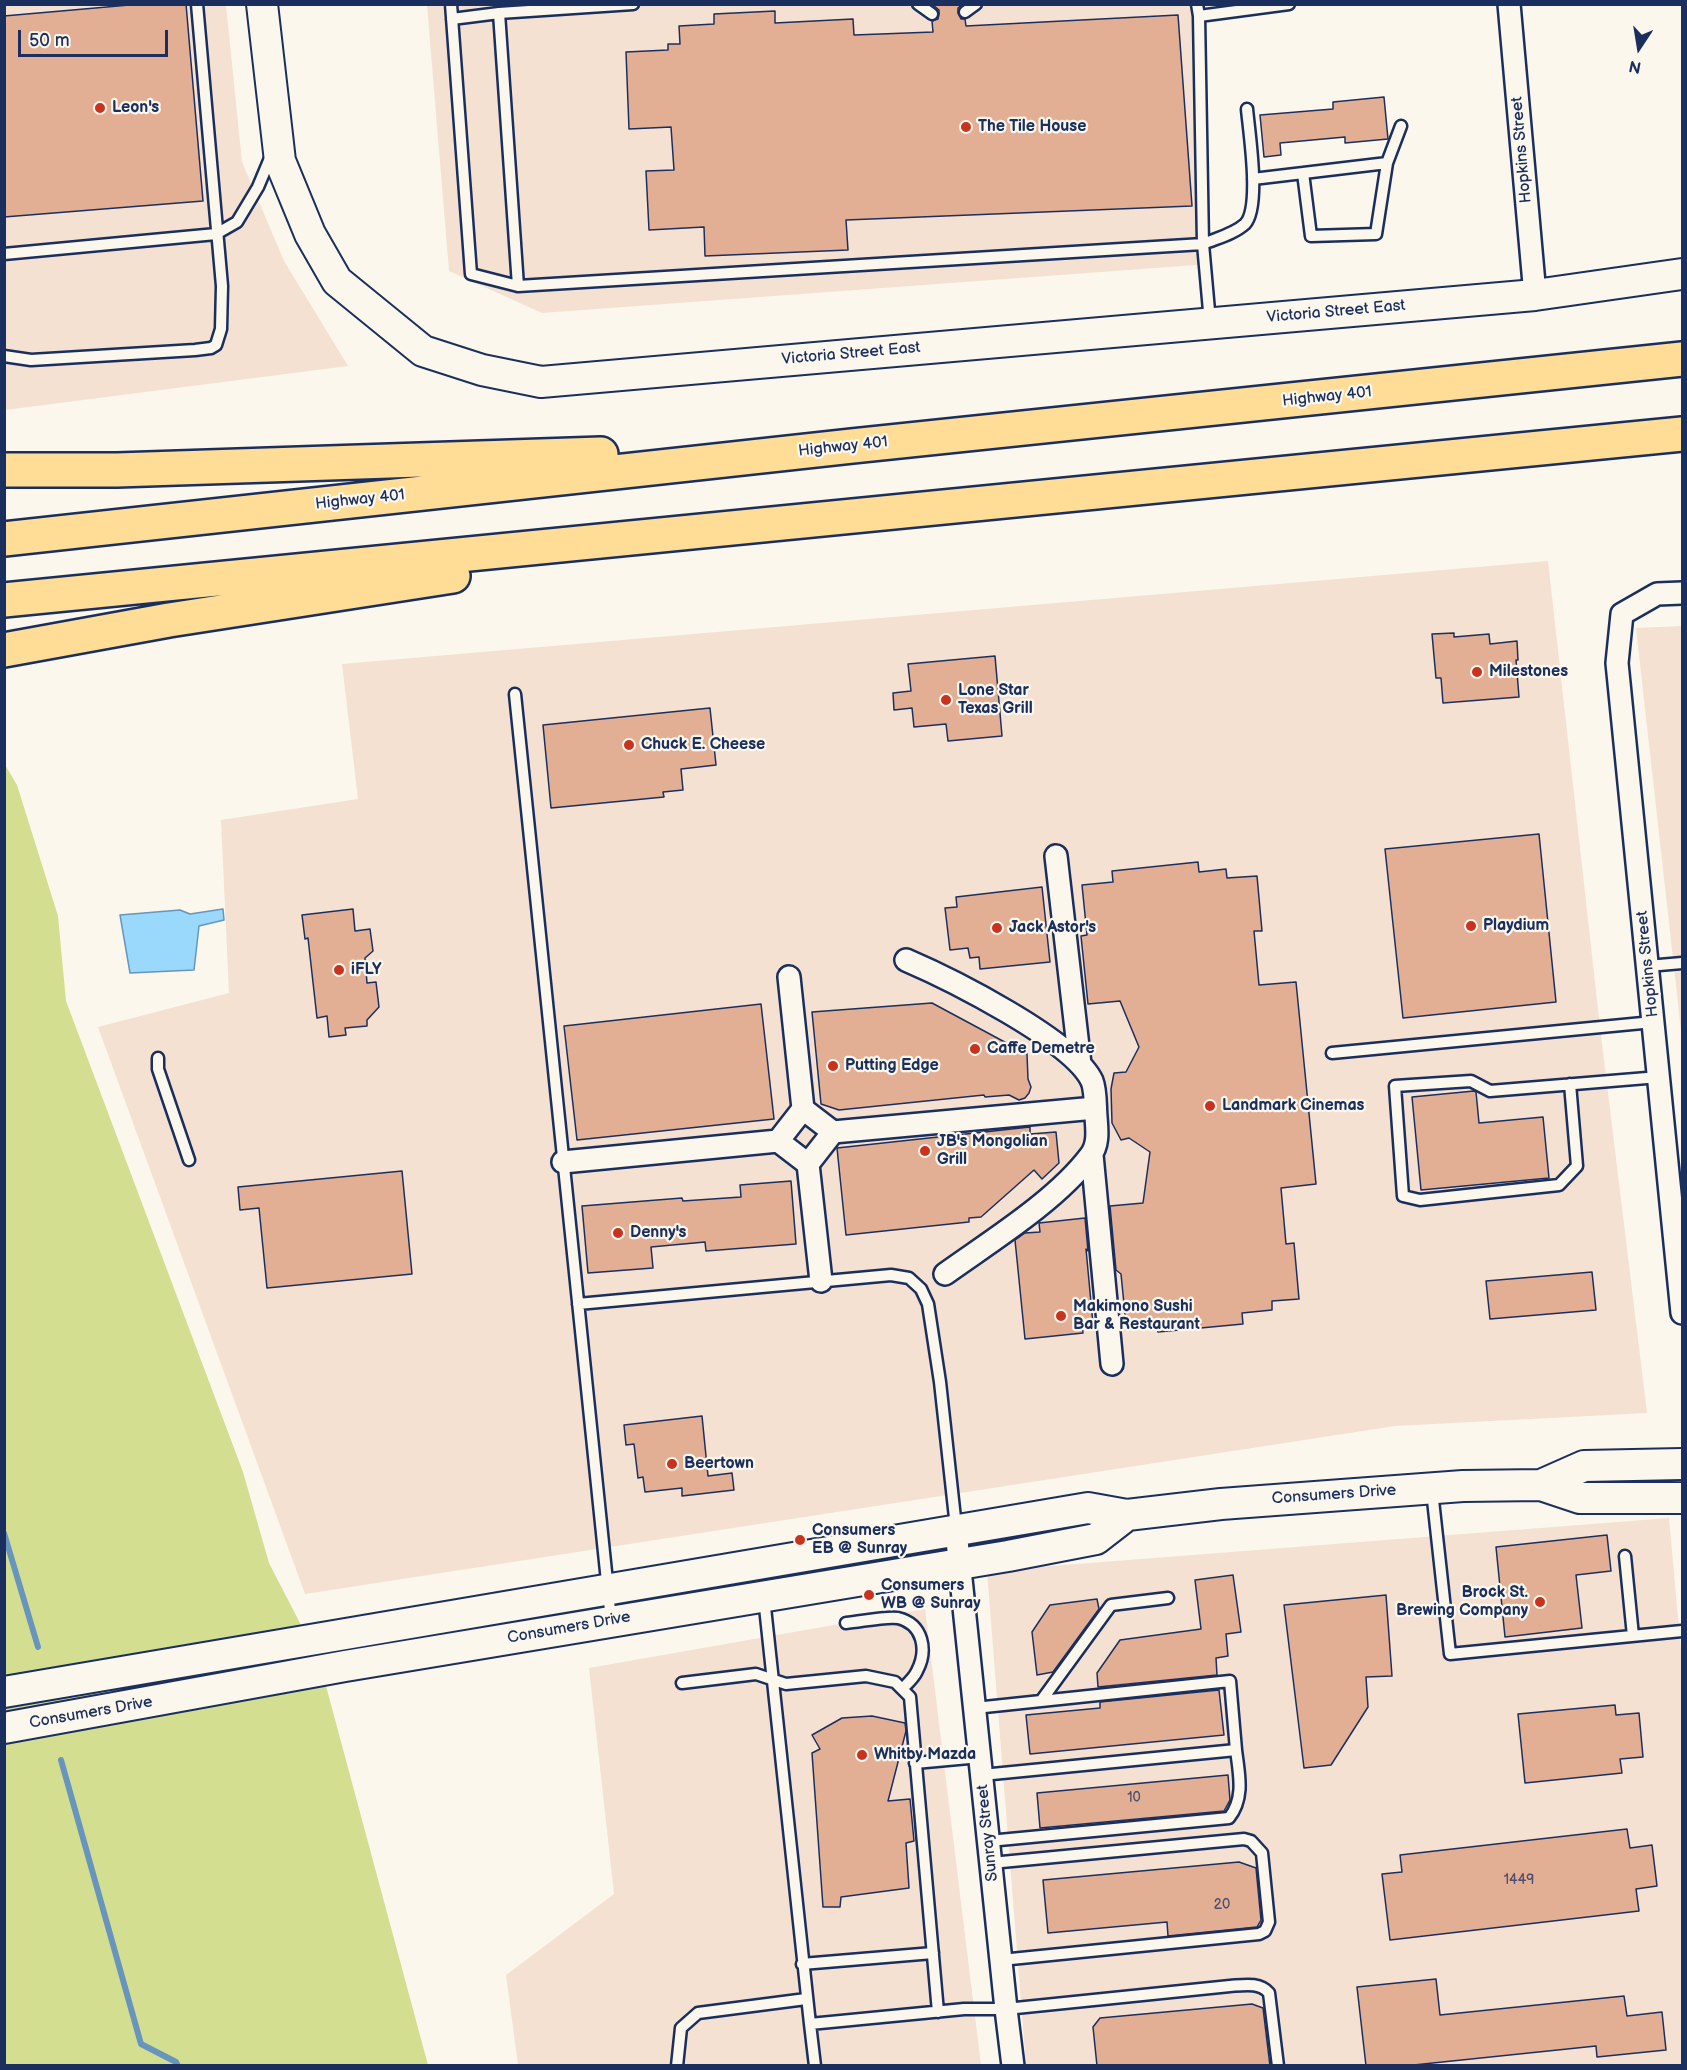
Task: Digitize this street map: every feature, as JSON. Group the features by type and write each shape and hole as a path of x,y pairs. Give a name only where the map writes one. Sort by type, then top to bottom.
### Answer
{"highway":[{"name":"Highway 401","path":"4,539 852,446 1683,359"},
{"path":"4,600 1683,434"},
{"path":"4,471 117,470 852,446"},
{"path":"4,650 169,620 496,570 739,527"}],"main road":[{"name":"Victoria Street East","path":"262,4 280,161 310,234 337,280 423,351 482,370 541,382 1535,295 1683,274"},
{"name":"Consumers Drive","path":"1541,1485 1584,1466 1683,1464"},
{"name":"Consumers Drive","path":"4,1692 1088,1508 1127,1515 1221,1504 1432,1488 1541,1485 1580,1498 1683,1498"},
{"name":"Consumers Drive","path":"4,1728 345,1666 611,1620 960,1564 1096,1539 1127,1515"}],"street":[{"name":"Hopkins Street","path":"1509,4 1535,295"},
{"name":"Hopkins Street","path":"1683,593 1657,594 1622,614 1617,663 1683,1313"},
{"path":"1056,856 1080,1064"},
{"path":"906,960 951,980 1042,1033 1080,1064 1092,1082 1098,1136 1092,1155 1112,1364"},
{"path":"778,1141 803,1109 789,977"},
{"path":"803,1109 833,1132 1095,1108"},
{"path":"821,1281 808,1164 833,1132"},
{"path":"563,1162 778,1141 808,1164"},
{"path":"945,1274 1052,1196 1092,1155"},
{"name":"Sunray Street","path":"956,1531 1006,2009 1014,2066"}],"lane":[{"path":"4,356 31,360 195,350 216,345 221,329 223,302 197,4"},
{"path":"451,4 471,274 518,286 1203,244 1236,231 1247,222 1254,191 1247,109"},
{"path":"452,20 499,13 633,4"},
{"path":"918,4 932,14"},
{"path":"965,12 976,4"},
{"path":"1197,4 1203,244 1210,322"},
{"path":"1199,16 1289,4"},
{"path":"499,13 518,286"},
{"path":"1304,173 1311,236 1376,234 1387,163 1401,126"},
{"path":"4,254 216,234 237,222 258,187 278,141"},
{"path":"1253,179 1387,163"},
{"path":"515,694 611,1620"},
{"path":"1648,966 1683,963"},
{"path":"1332,1053 1653,1022"},
{"path":"158,1058 158,1070 189,1160"},
{"path":"1569,1084 1577,1166 1559,1185 1420,1200 1403,1196 1395,1086 1471,1081 1490,1091 1569,1084 1659,1077"},
{"path":"578,1304 891,1275 909,1278 921,1289 928,1304 940,1382 956,1531"},
{"path":"1432,1488 1450,1654 1683,1631"},
{"path":"1625,1556 1633,1636"},
{"path":"764,1596 802,1964 815,2066"},
{"path":"1041,1701 1111,1605 1168,1598"},
{"path":"846,1623 896,1618 911,1623 919,1631 923,1646 921,1662 916,1673 902,1689"},
{"path":"682,1683 756,1674 786,1684 866,1676 895,1682 910,1697 938,2012"},
{"path":"975,1708 1230,1681 1240,1794 1235,1810 1229,1818 989,1841"},
{"path":"915,1763 981,1766 1236,1750"},
{"path":"991,1863 1244,1839 1251,1841 1262,1853 1269,1922 1266,1932 1001,1960"},
{"path":"802,1964 933,1953"},
{"path":"810,2024 938,2012 1006,2009 1257,1985 1269,1993 1278,2066"},
{"path":"677,2066 681,2028 698,2013 806,1999"}],"shaded area":[{"path":"4,5 226,5 242,162 284,261 348,366 5,410"},
{"path":"427,5 1198,5 1210,264 542,313 449,271"},
{"path":"1548,561 1600,1027 1647,1413 1395,1426 305,1594 98,1027 229,993 221,820 358,799 342,664"},
{"path":"1682,626 1682,1039 1636,628"},
{"path":"1669,1518 1682,1661 1682,2065 1026,2065 987,1571"},
{"path":"925,1609 981,2065 518,2065 506,1975 614,1894 589,1668"}],"green space":[{"path":"4,763 17,785 58,916 66,1001 243,1472 269,1563 319,1660 428,2065 5,2065"}],"water":[{"path":"223,909 224,920 199,926 194,970 130,973 120,915 180,910 190,914"}],"building":[{"name":"Leon's","path":"141,4 186,4 203,201 4,217 4,16"},
{"path":"932,4 963,4 958,8 958,13 961,19 965,19 966,26 1178,15 1192,206 846,220 848,250 705,256 704,227 649,230 646,171 674,170 671,127 629,129 626,52 668,50 668,44 680,44 679,26 714,24 714,14 775,11 775,23 853,19 854,35 933,32 932,21 938,19 939,10"},
{"path":"1384,97 1388,139 1345,143 1345,137 1280,143 1281,155 1264,157 1260,115 1333,109 1333,102"},
{"name":"Milestones","path":"1454,633 1454,637 1489,634 1490,644 1517,641 1519,697 1443,703 1441,678 1436,678 1432,634"},
{"name":"Lone Star Texas Grill","path":"995,656 1002,736 948,741 946,724 914,727 912,708 894,710 893,693 911,691 908,664"},
{"name":"Chuck E. Cheese","path":"710,708 716,765 681,769 683,790 663,792 664,797 551,808 543,725"},
{"name":"Playdium","path":"1539,834 1556,1002 1403,1018 1385,849"},
{"name":"Landmark Cinemas","path":"1198,862 1199,872 1226,869 1227,878 1257,876 1262,931 1254,931 1259,985 1296,982 1316,1184 1281,1188 1286,1244 1294,1243 1299,1299 1272,1301 1272,1310 1242,1313 1243,1324 1158,1332 1157,1321 1126,1324 1121,1274 1116,1270 1110,1206 1143,1203 1150,1152 1129,1138 1121,1140 1112,1123 1111,1089 1114,1073 1126,1072 1139,1047 1120,1001 1088,1004 1081,936 1087,935 1082,885 1113,882 1112,871"},
{"name":"Jack Astor's","path":"1042,887 1050,962 980,969 979,957 970,958 968,948 950,950 945,908 957,907 956,897"},
{"name":"iFLY","path":"353,909 355,931 370,929 373,951 365,958 367,983 376,982 379,1007 367,1020 367,1026 345,1028 346,1035 329,1037 327,1016 317,1018 308,938 305,939 302,915"},
{"path":"932,1003 1027,1054 1028,1079 1031,1087 1025,1098 1019,1100 1009,1095 985,1097 984,1095 839,1110 821,1104 812,1012"},
{"path":"761,1004 774,1119 577,1140 564,1026"},
{"path":"1476,1092 1479,1123 1543,1117 1549,1178 1421,1190 1412,1097"},
{"path":"1030,1127 1030,1134 1056,1132 1059,1163 1042,1179 1034,1170 981,1217 969,1218 969,1222 846,1235 837,1148"},
{"path":"402,1171 412,1274 267,1288 259,1208 240,1210 238,1187"},
{"path":"791,1181 796,1244 706,1251 705,1242 651,1247 653,1268 588,1273 582,1206 682,1198 683,1201 741,1197 740,1185"},
{"path":"1085,1218 1093,1324 1082,1325 1083,1333 1025,1339 1015,1240 1025,1233 1040,1232 1039,1223"},
{"path":"1592,1272 1596,1310 1490,1319 1486,1281"},
{"name":"Beertown","path":"702,1416 708,1476 732,1473 734,1490 682,1496 682,1488 645,1492 643,1477 638,1478 634,1444 626,1445 624,1425"},
{"name":"Brock St. Brewing Company","path":"1607,1535 1611,1571 1576,1575 1582,1628 1505,1637 1496,1547"},
{"path":"1233,1575 1241,1632 1226,1634 1228,1656 1216,1658 1217,1675 1098,1687 1097,1673 1120,1640 1201,1629 1195,1580"},
{"path":"1386,1595 1392,1676 1366,1677 1368,1707 1331,1765 1304,1768 1284,1605"},
{"path":"1097,1599 1099,1609 1053,1672 1037,1675 1032,1632 1050,1605"},
{"path":"1219,1690 1224,1735 1030,1754 1026,1715 1100,1708 1100,1702"},
{"path":"1615,1705 1616,1715 1639,1713 1643,1757 1620,1759 1622,1773 1525,1783 1518,1714"},
{"path":"872,1716 905,1723 906,1731 888,1801 910,1799 914,1841 906,1843 909,1888 841,1897 840,1907 823,1907 812,1753 820,1749 812,1735 842,1718"},
{"path":"1228,1775 1230,1800 1224,1811 1040,1828 1037,1793"},
{"path":"1627,1829 1630,1848 1652,1845 1657,1886 1636,1889 1639,1911 1390,1940 1382,1874 1402,1872 1400,1855"},
{"path":"1239,1862 1256,1868 1261,1920 1257,1927 1168,1936 1167,1922 1048,1933 1043,1880"},
{"path":"1436,1979 1440,2015 1624,1996 1627,2016 1662,2012 1666,2050 1597,2057 1596,2046 1404,2066 1366,2066 1357,1987"},
{"path":"1252,2004 1263,2008 1270,2066 1097,2066 1093,2027 1100,2018"}],"waterway":[{"path":"4,1533 38,1647"},
{"path":"61,1760 141,2044 176,2062 178,2066"}],"place":[{"name":"Leon's","path":"100,108"},
{"name":"The Tile House","path":"966,127"},
{"name":"Milestones","path":"1477,672"},
{"name":"Lone Star Texas Grill","path":"946,700"},
{"name":"Chuck E. Cheese","path":"629,745"},
{"name":"Playdium","path":"1471,926"},
{"name":"Jack Astor's","path":"997,928"},
{"name":"iFLY","path":"339,970"},
{"name":"Caffe Demetre","path":"975,1049"},
{"name":"Putting Edge","path":"833,1066"},
{"name":"Landmark Cinemas","path":"1210,1106"},
{"name":"JB's Mongolian Grill","path":"925,1151"},
{"name":"Denny's","path":"618,1233"},
{"name":"Makimono Sushi Bar & Restaurant","path":"1061,1316"},
{"name":"Beertown","path":"672,1464"},
{"name":"Consumers EB @ Sunray","path":"800,1540"},
{"name":"Consumers WB @ Sunray","path":"869,1595"},
{"name":"Brock St. Brewing Company","path":"1540,1602"},
{"name":"Whitby Mazda","path":"862,1755"}]}
